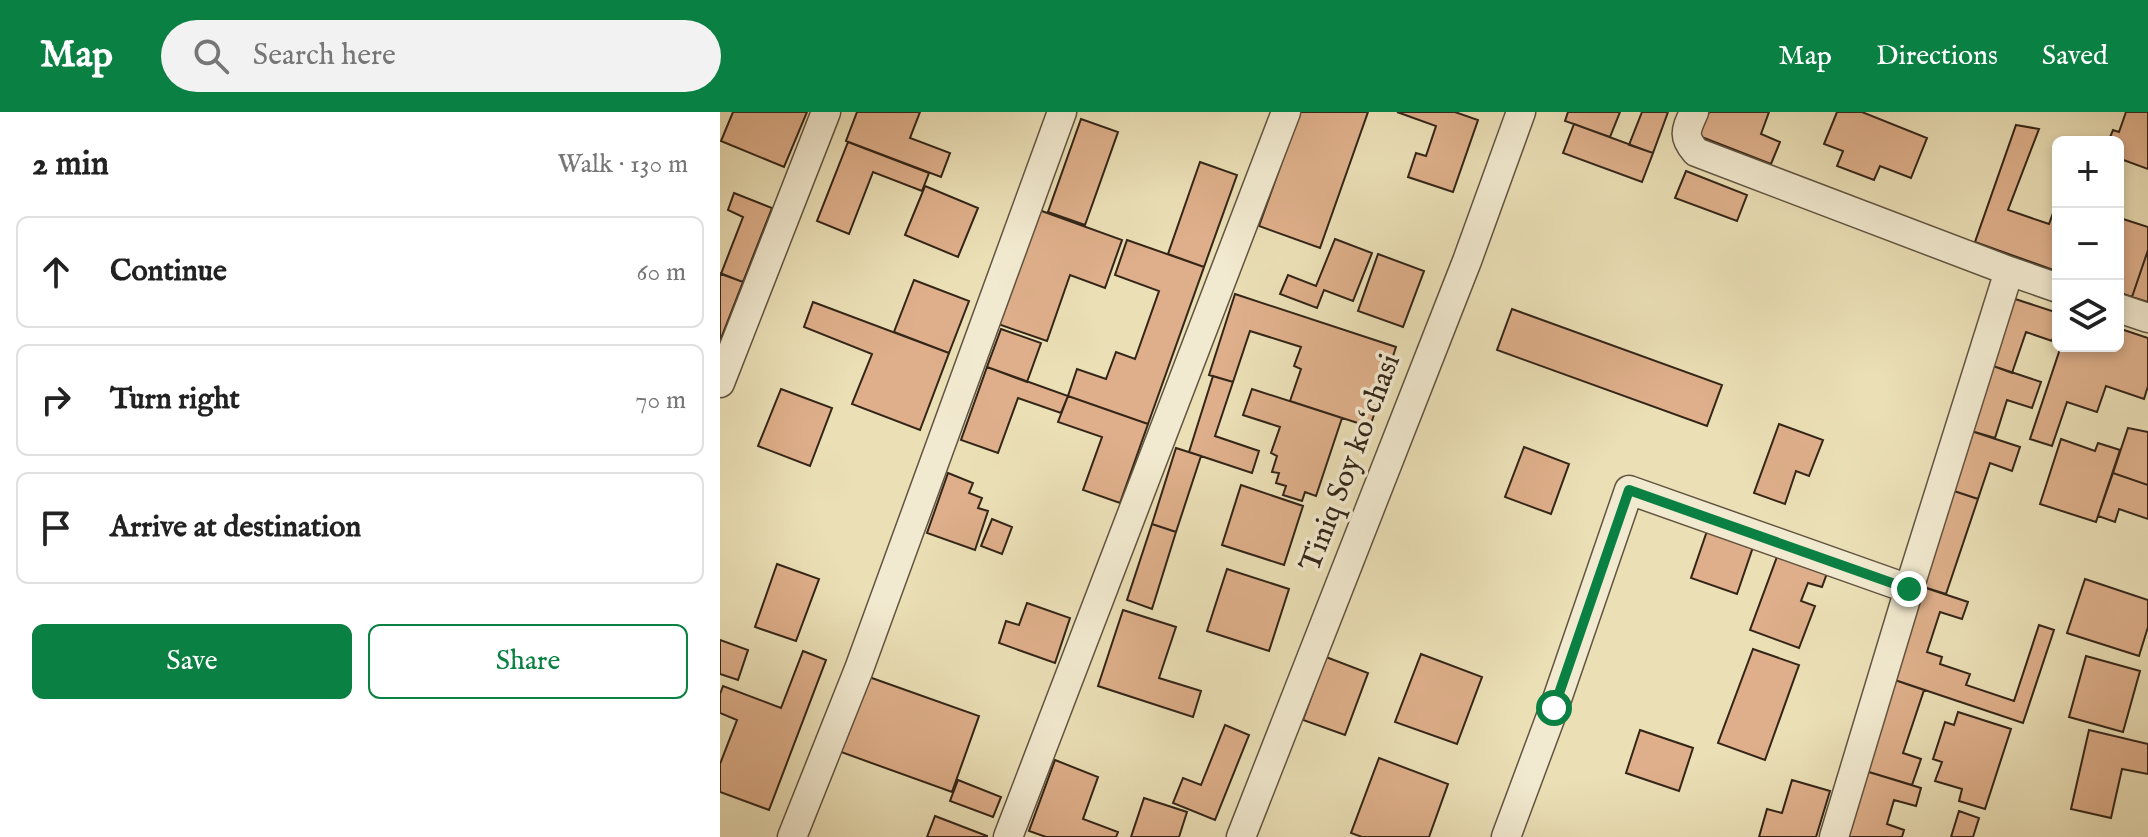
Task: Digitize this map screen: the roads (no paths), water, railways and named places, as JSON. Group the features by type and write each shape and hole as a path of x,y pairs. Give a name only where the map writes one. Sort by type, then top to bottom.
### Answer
{"street":[{"path":"720,383 826,112"},
{"path":"792,837 859,669 1062,112"},
{"path":"1008,837 1286,112"},
{"name":"Tiniq Soy koʻchasi","path":"1241,837 1461,275 1521,112"},
{"path":"1694,112 1686,131 1688,143 1696,152 2052,286"},
{"path":"1834,837 2009,271"},
{"path":"2124,310 2148,318"},
{"path":"1506,837 1629,490 1909,589"}]}
